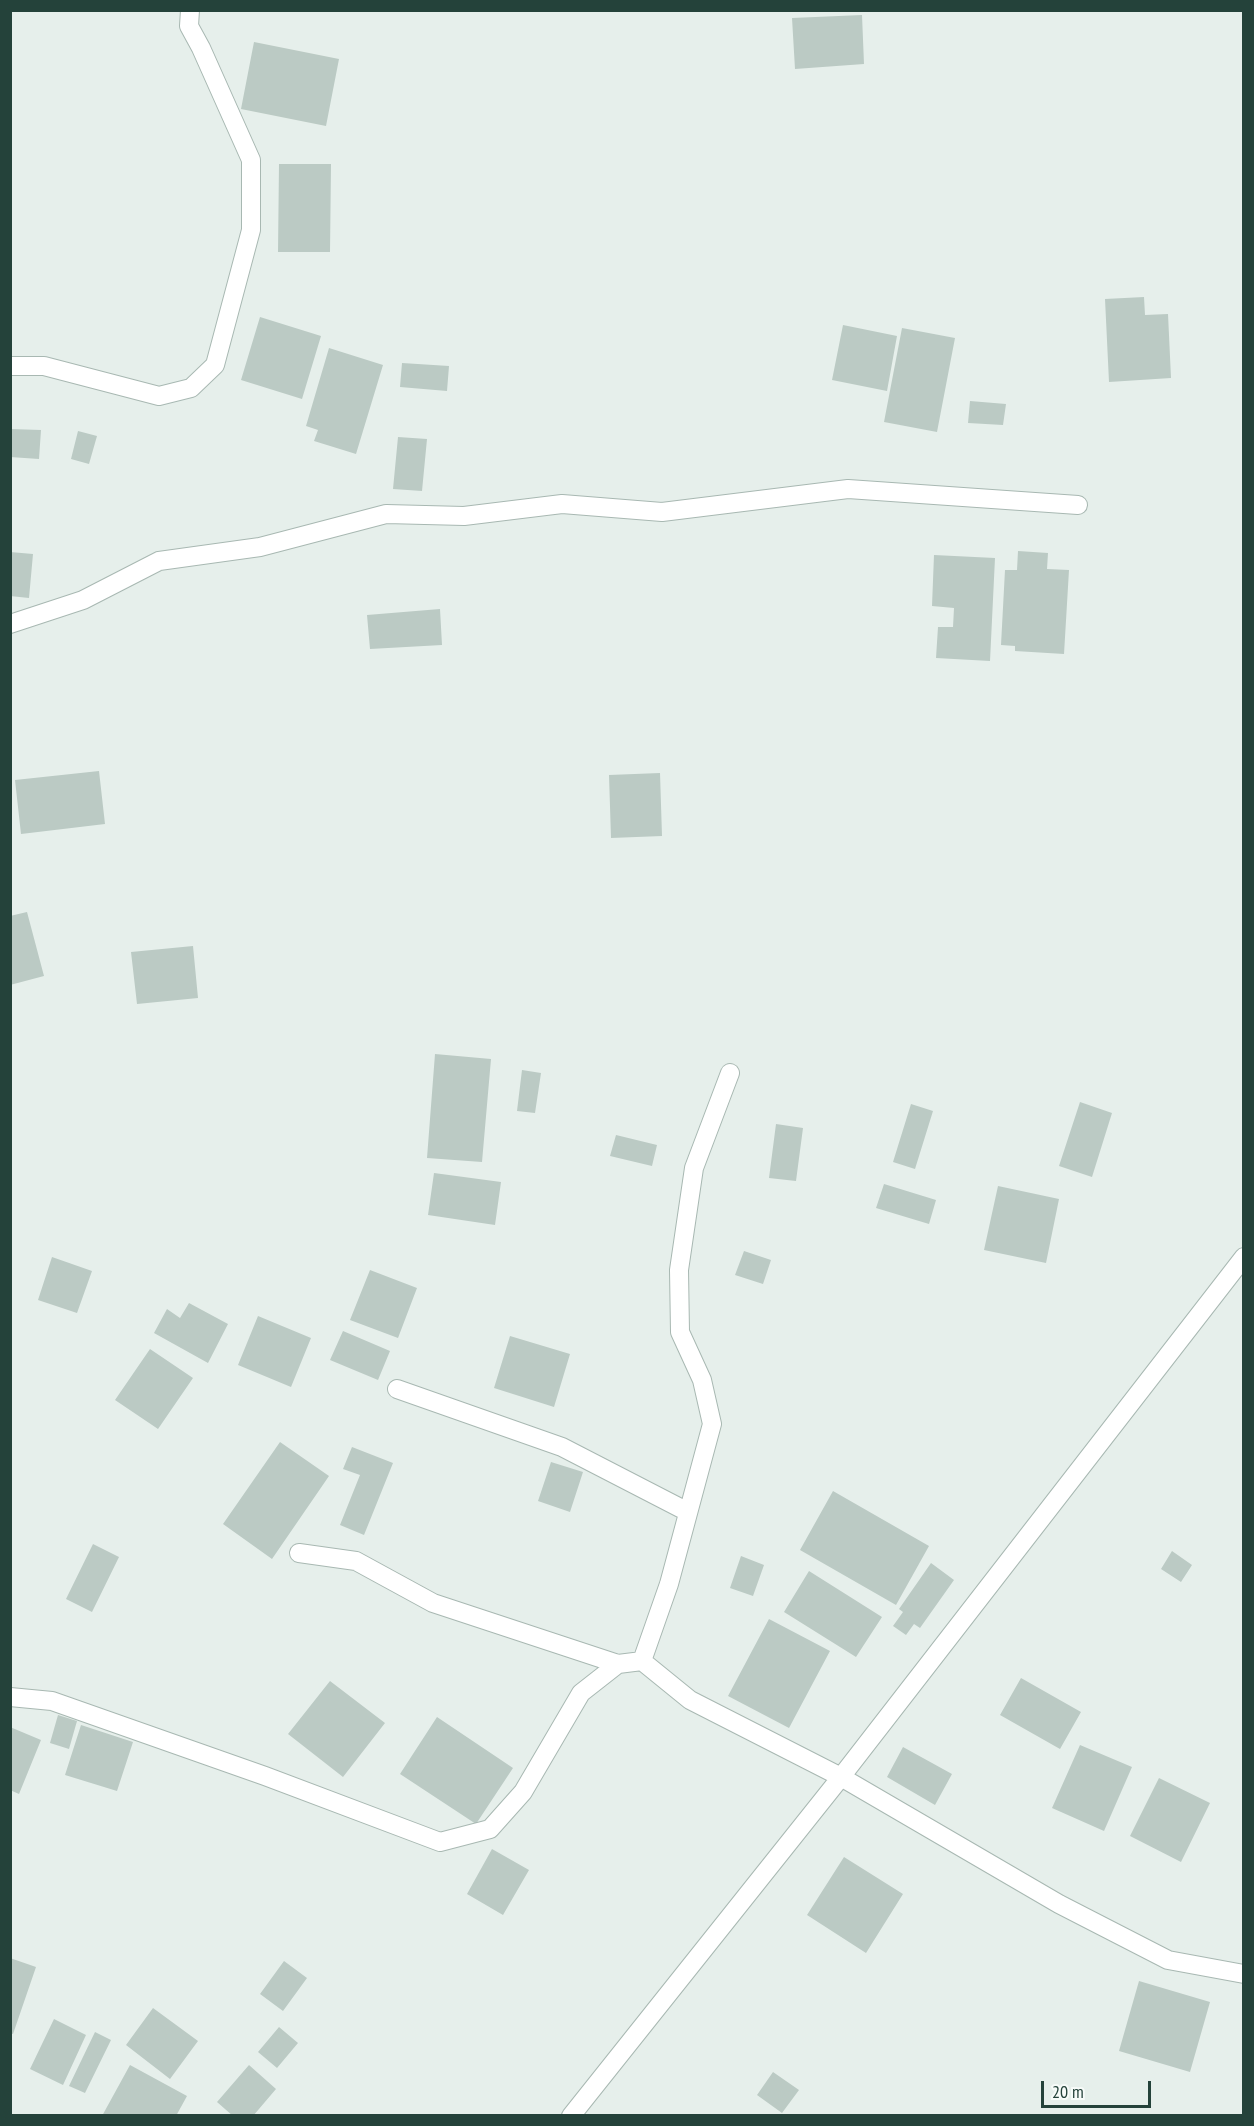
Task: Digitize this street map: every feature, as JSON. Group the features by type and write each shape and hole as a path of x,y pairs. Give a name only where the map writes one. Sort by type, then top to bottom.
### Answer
{"street":[{"path":"10,366 44,366 159,396 191,388 215,365 251,230 251,160 189,26 190,10"},
{"path":"10,624 83,600 159,561 260,547 386,514 464,516 562,504 662,512 848,489 1078,505"},
{"path":"642,1661 669,1584 712,1424 702,1380 680,1332 679,1270 694,1167 730,1073"},
{"path":"571,2115 841,1778 1244,1257"},
{"path":"397,1389 562,1447 688,1512"},
{"path":"299,1553 356,1561 433,1603 618,1664 642,1661 690,1700 841,1778 1059,1904 1168,1960 1244,1974"},
{"path":"10,1697 52,1701 265,1776 440,1842 490,1829 524,1792 581,1693 618,1664"}],"building":[{"path":"862,15 864,64 795,69 792,18"},
{"path":"254,42 339,59 326,126 241,109"},
{"path":"279,164 331,164 330,252 278,252"},
{"path":"1144,297 1145,315 1168,314 1171,378 1109,382 1105,299"},
{"path":"260,317 321,336 302,399 241,380"},
{"path":"843,325 897,336 887,391 832,380"},
{"path":"902,328 955,338 937,432 884,422"},
{"path":"329,348 383,365 356,454 314,441 318,430 306,426"},
{"path":"402,363 449,366 447,391 400,387"},
{"path":"970,401 1006,404 1003,425 968,423"},
{"path":"10,429 41,430 39,459 10,457"},
{"path":"78,431 97,436 89,464 71,459"},
{"path":"398,437 427,439 422,491 393,489"},
{"path":"1018,551 1048,553 1047,569 1069,570 1064,654 1015,651 1015,646 1001,645 1005,570 1017,570"},
{"path":"10,552 33,554 29,598 10,596"},
{"path":"934,555 995,558 990,661 936,658 938,627 953,627 954,608 932,606"},
{"path":"440,609 442,645 370,649 367,615"},
{"path":"99,771 105,824 21,834 15,780"},
{"path":"660,773 662,836 611,838 609,775"},
{"path":"27,912 44,976 10,985 10,916"},
{"path":"193,946 198,998 137,1004 131,952"},
{"path":"435,1054 491,1059 482,1162 427,1158"},
{"path":"522,1070 541,1073 535,1113 517,1111"},
{"path":"1080,1102 1112,1113 1092,1177 1059,1166"},
{"path":"911,1104 933,1111 915,1169 893,1162"},
{"path":"776,1124 803,1128 796,1181 769,1178"},
{"path":"616,1135 657,1145 652,1166 610,1156"},
{"path":"434,1173 501,1182 495,1225 428,1215"},
{"path":"884,1184 936,1200 929,1224 876,1208"},
{"path":"998,1186 1059,1199 1046,1263 984,1250"},
{"path":"744,1251 771,1260 763,1284 735,1275"},
{"path":"52,1257 92,1271 77,1313 38,1300"},
{"path":"370,1270 417,1288 398,1338 350,1320"},
{"path":"189,1303 228,1324 208,1363 154,1333 167,1309 180,1318"},
{"path":"258,1316 311,1338 291,1387 238,1365"},
{"path":"343,1331 390,1351 378,1380 330,1360"},
{"path":"510,1336 570,1354 554,1407 494,1388"},
{"path":"150,1349 193,1378 158,1429 115,1400"},
{"path":"280,1442 329,1476 272,1559 223,1524"},
{"path":"352,1447 393,1463 364,1535 340,1525 360,1475 343,1469"},
{"path":"551,1462 583,1472 570,1512 538,1501"},
{"path":"833,1491 929,1546 896,1605 800,1550"},
{"path":"93,1544 119,1557 92,1612 66,1599"},
{"path":"1172,1551 1192,1565 1181,1582 1161,1569"},
{"path":"741,1556 764,1565 753,1596 730,1588"},
{"path":"931,1563 954,1580 920,1628 914,1624 906,1635 893,1626 903,1612 899,1609"},
{"path":"809,1571 882,1617 856,1657 784,1612"},
{"path":"769,1619 830,1651 789,1728 728,1696"},
{"path":"1021,1678 1081,1712 1060,1749 1000,1715"},
{"path":"330,1681 385,1723 343,1777 288,1734"},
{"path":"58,1715 77,1721 69,1749 50,1743"},
{"path":"437,1717 513,1768 476,1824 400,1774"},
{"path":"81,1725 133,1742 117,1791 65,1775"},
{"path":"10,1727 41,1740 19,1794 10,1790"},
{"path":"1080,1745 1132,1767 1104,1831 1052,1808"},
{"path":"903,1747 952,1774 935,1805 887,1777"},
{"path":"1159,1778 1210,1803 1181,1862 1130,1836"},
{"path":"492,1849 529,1870 503,1915 467,1894"},
{"path":"844,1857 903,1894 866,1953 807,1915"},
{"path":"10,1958 36,1967 13,2034 10,2033"},
{"path":"284,1961 307,1978 283,2011 260,1994"},
{"path":"1139,1981 1210,2002 1190,2072 1119,2051"},
{"path":"153,2008 198,2041 170,2079 126,2045"},
{"path":"54,2019 86,2035 63,2085 30,2069"},
{"path":"279,2027 298,2043 277,2068 258,2052"},
{"path":"95,2032 111,2040 85,2093 69,2086"},
{"path":"130,2065 187,2096 176,2116 102,2116"},
{"path":"249,2065 276,2089 253,2116 233,2116 217,2102"},
{"path":"773,2072 799,2090 782,2113 757,2095"}]}
